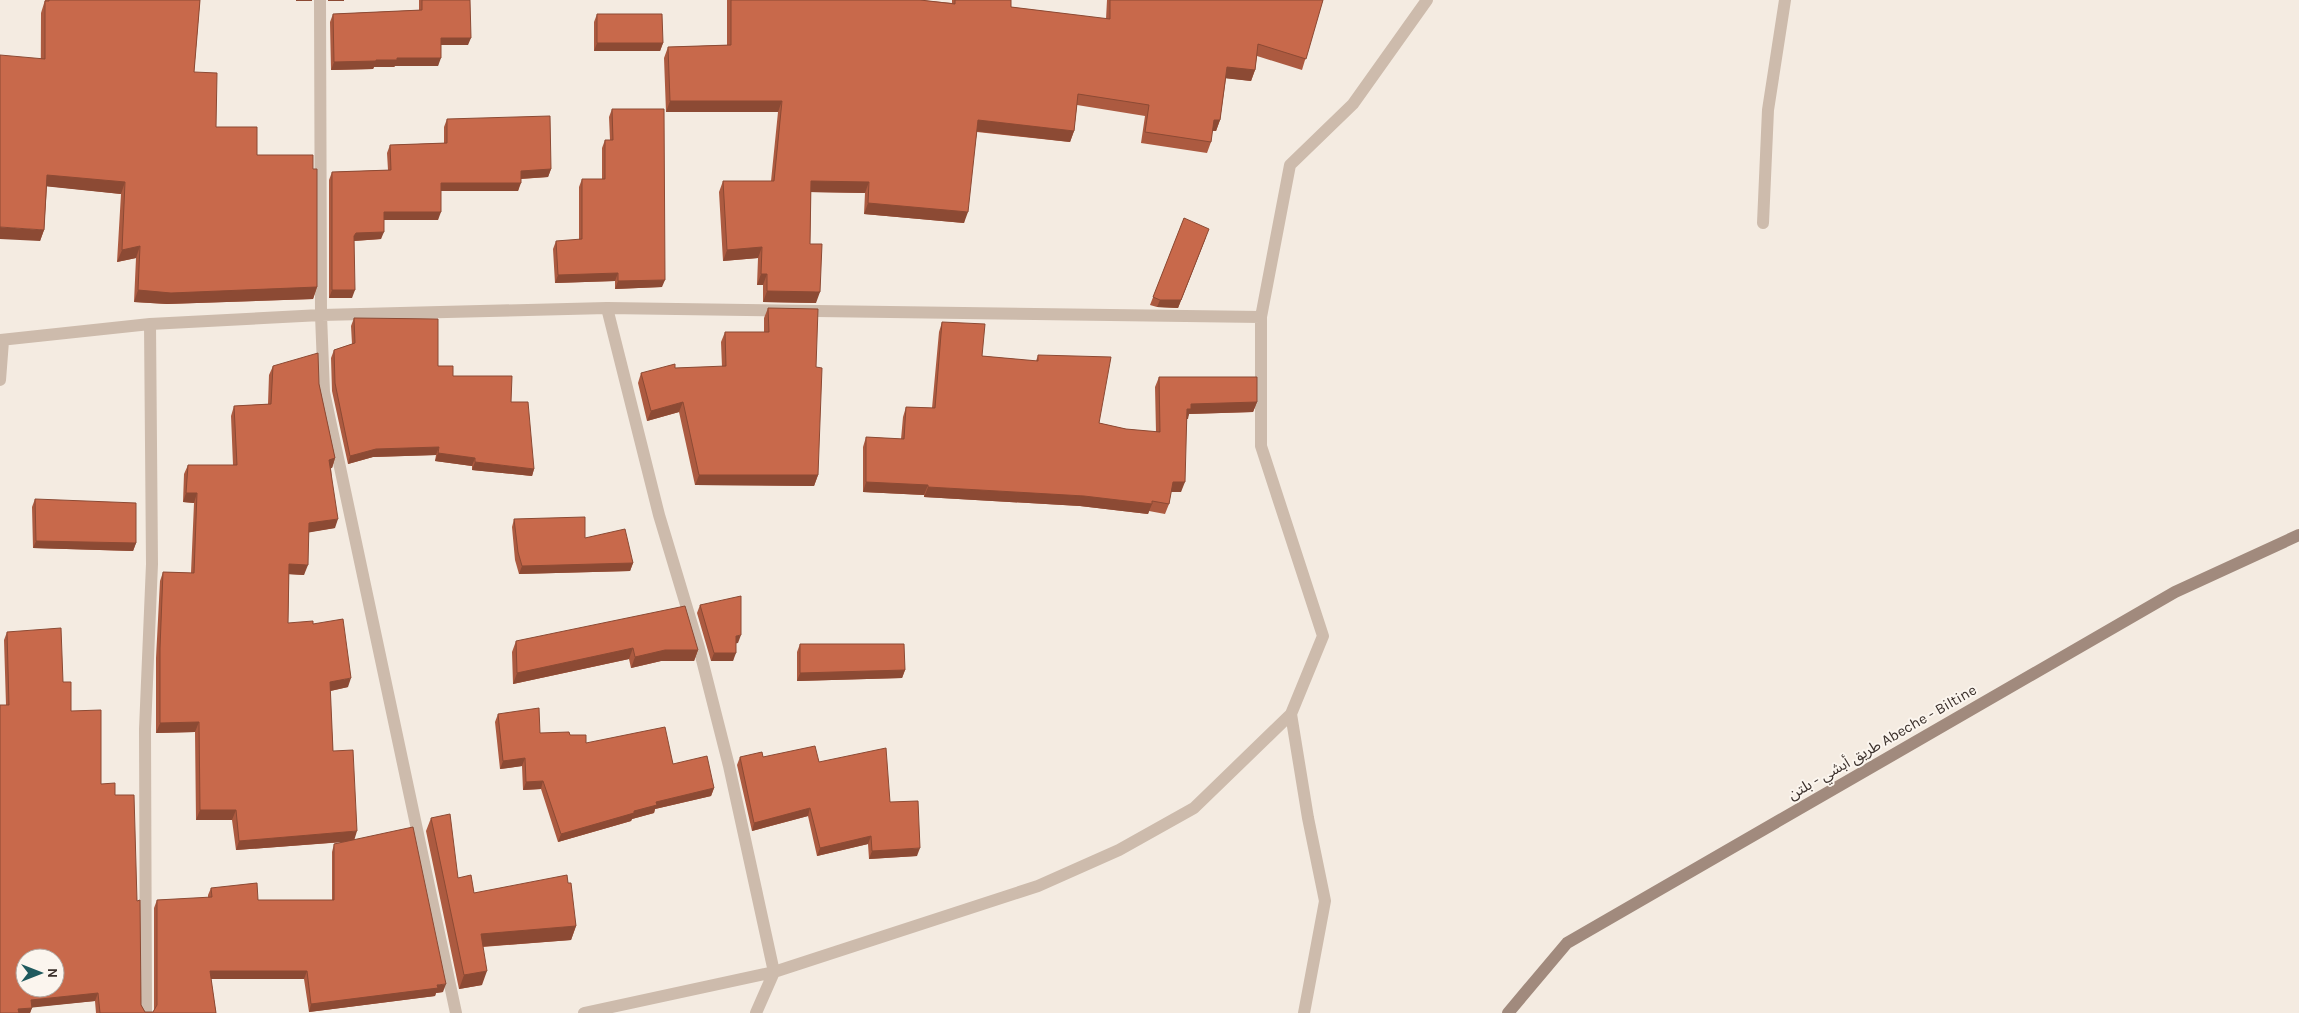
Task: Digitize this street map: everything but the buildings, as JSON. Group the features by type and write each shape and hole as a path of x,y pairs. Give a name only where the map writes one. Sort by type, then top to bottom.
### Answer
{"main road":[{"name":"طريق أبشي - بلتن Abeche - Biltine","path":"1508,1013 1567,943 2175,592 2299,535"}],"street":[{"path":"320,0 321,315 324,392 456,1013"},
{"path":"584,1013 774,972 1038,886 1119,850 1194,808 1291,714 1323,636 1261,446 1261,316 1290,165 1353,104 1427,0"},
{"path":"1763,223 1768,110 1785,0"},
{"path":"607,308 659,515 700,648 729,766 774,972 756,1013"},
{"path":"0,380 2,341 150,324 321,315 607,308 1261,316"},
{"path":"146,1013 145,729 152,564 150,324"},
{"path":"1291,714 1308,818 1325,901 1304,1013"}]}
